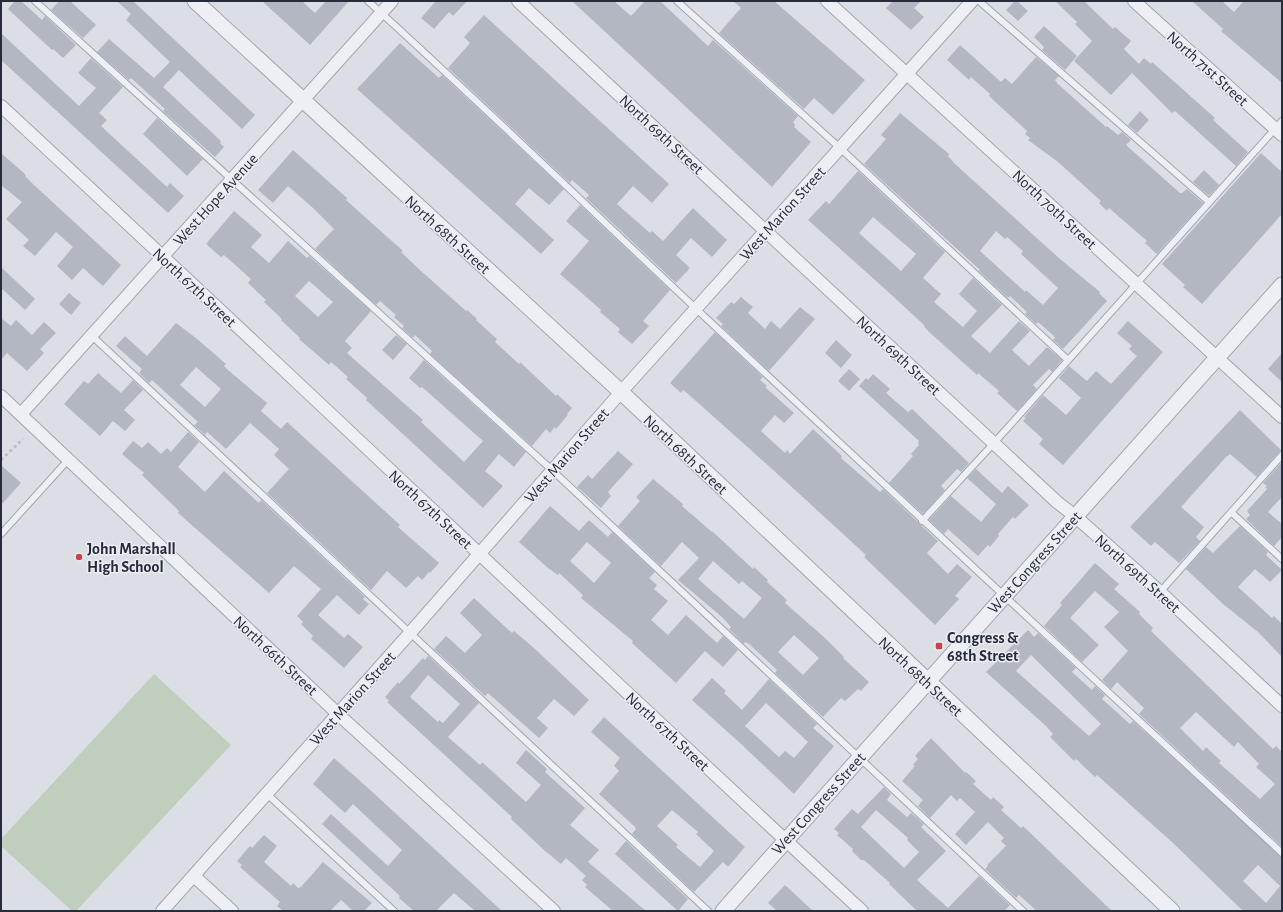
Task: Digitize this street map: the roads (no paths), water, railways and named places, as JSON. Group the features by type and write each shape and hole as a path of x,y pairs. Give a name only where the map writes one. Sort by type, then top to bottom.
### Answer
{"street":[{"name":"North 68th Street","path":"195,1 302,101 621,392 926,681 1172,911"},
{"name":"West Hope Avenue","path":"21,414 392,1"},
{"name":"North 69th Street","path":"518,1 766,230 1056,502 1075,516 1160,592 1282,706"},
{"name":"North 70th Street","path":"827,1 1282,417"},
{"name":"West Marion Street","path":"162,911 479,555 621,392 972,1"},
{"name":"North 71st Street","path":"1134,1 1280,128"},
{"name":"North 67th Street","path":"1,106 163,256 479,555 862,911"},
{"name":"West Congress Street","path":"723,911 926,681 1282,285"},
{"name":"North 66th Street","path":"1,396 338,714 554,911"},
{"path":"194,876 232,911"}],"lane":[{"path":"35,1 232,178 552,470 1023,911"},
{"path":"368,1 559,177 695,309 922,521 1282,853"},
{"path":"677,1 840,148 1068,360"},
{"path":"979,1 1209,202"},
{"path":"922,521 994,443 1209,202 1280,128"},
{"path":"91,335 708,911"},
{"path":"1160,592 1282,455"},
{"path":"1,534 69,459"},
{"path":"1231,512 1282,559"},
{"path":"267,794 394,911"}],"place":[{"name":"John Marshall High School","path":"79,557"},
{"name":"Congress & 68th Street","path":"939,646"}]}
